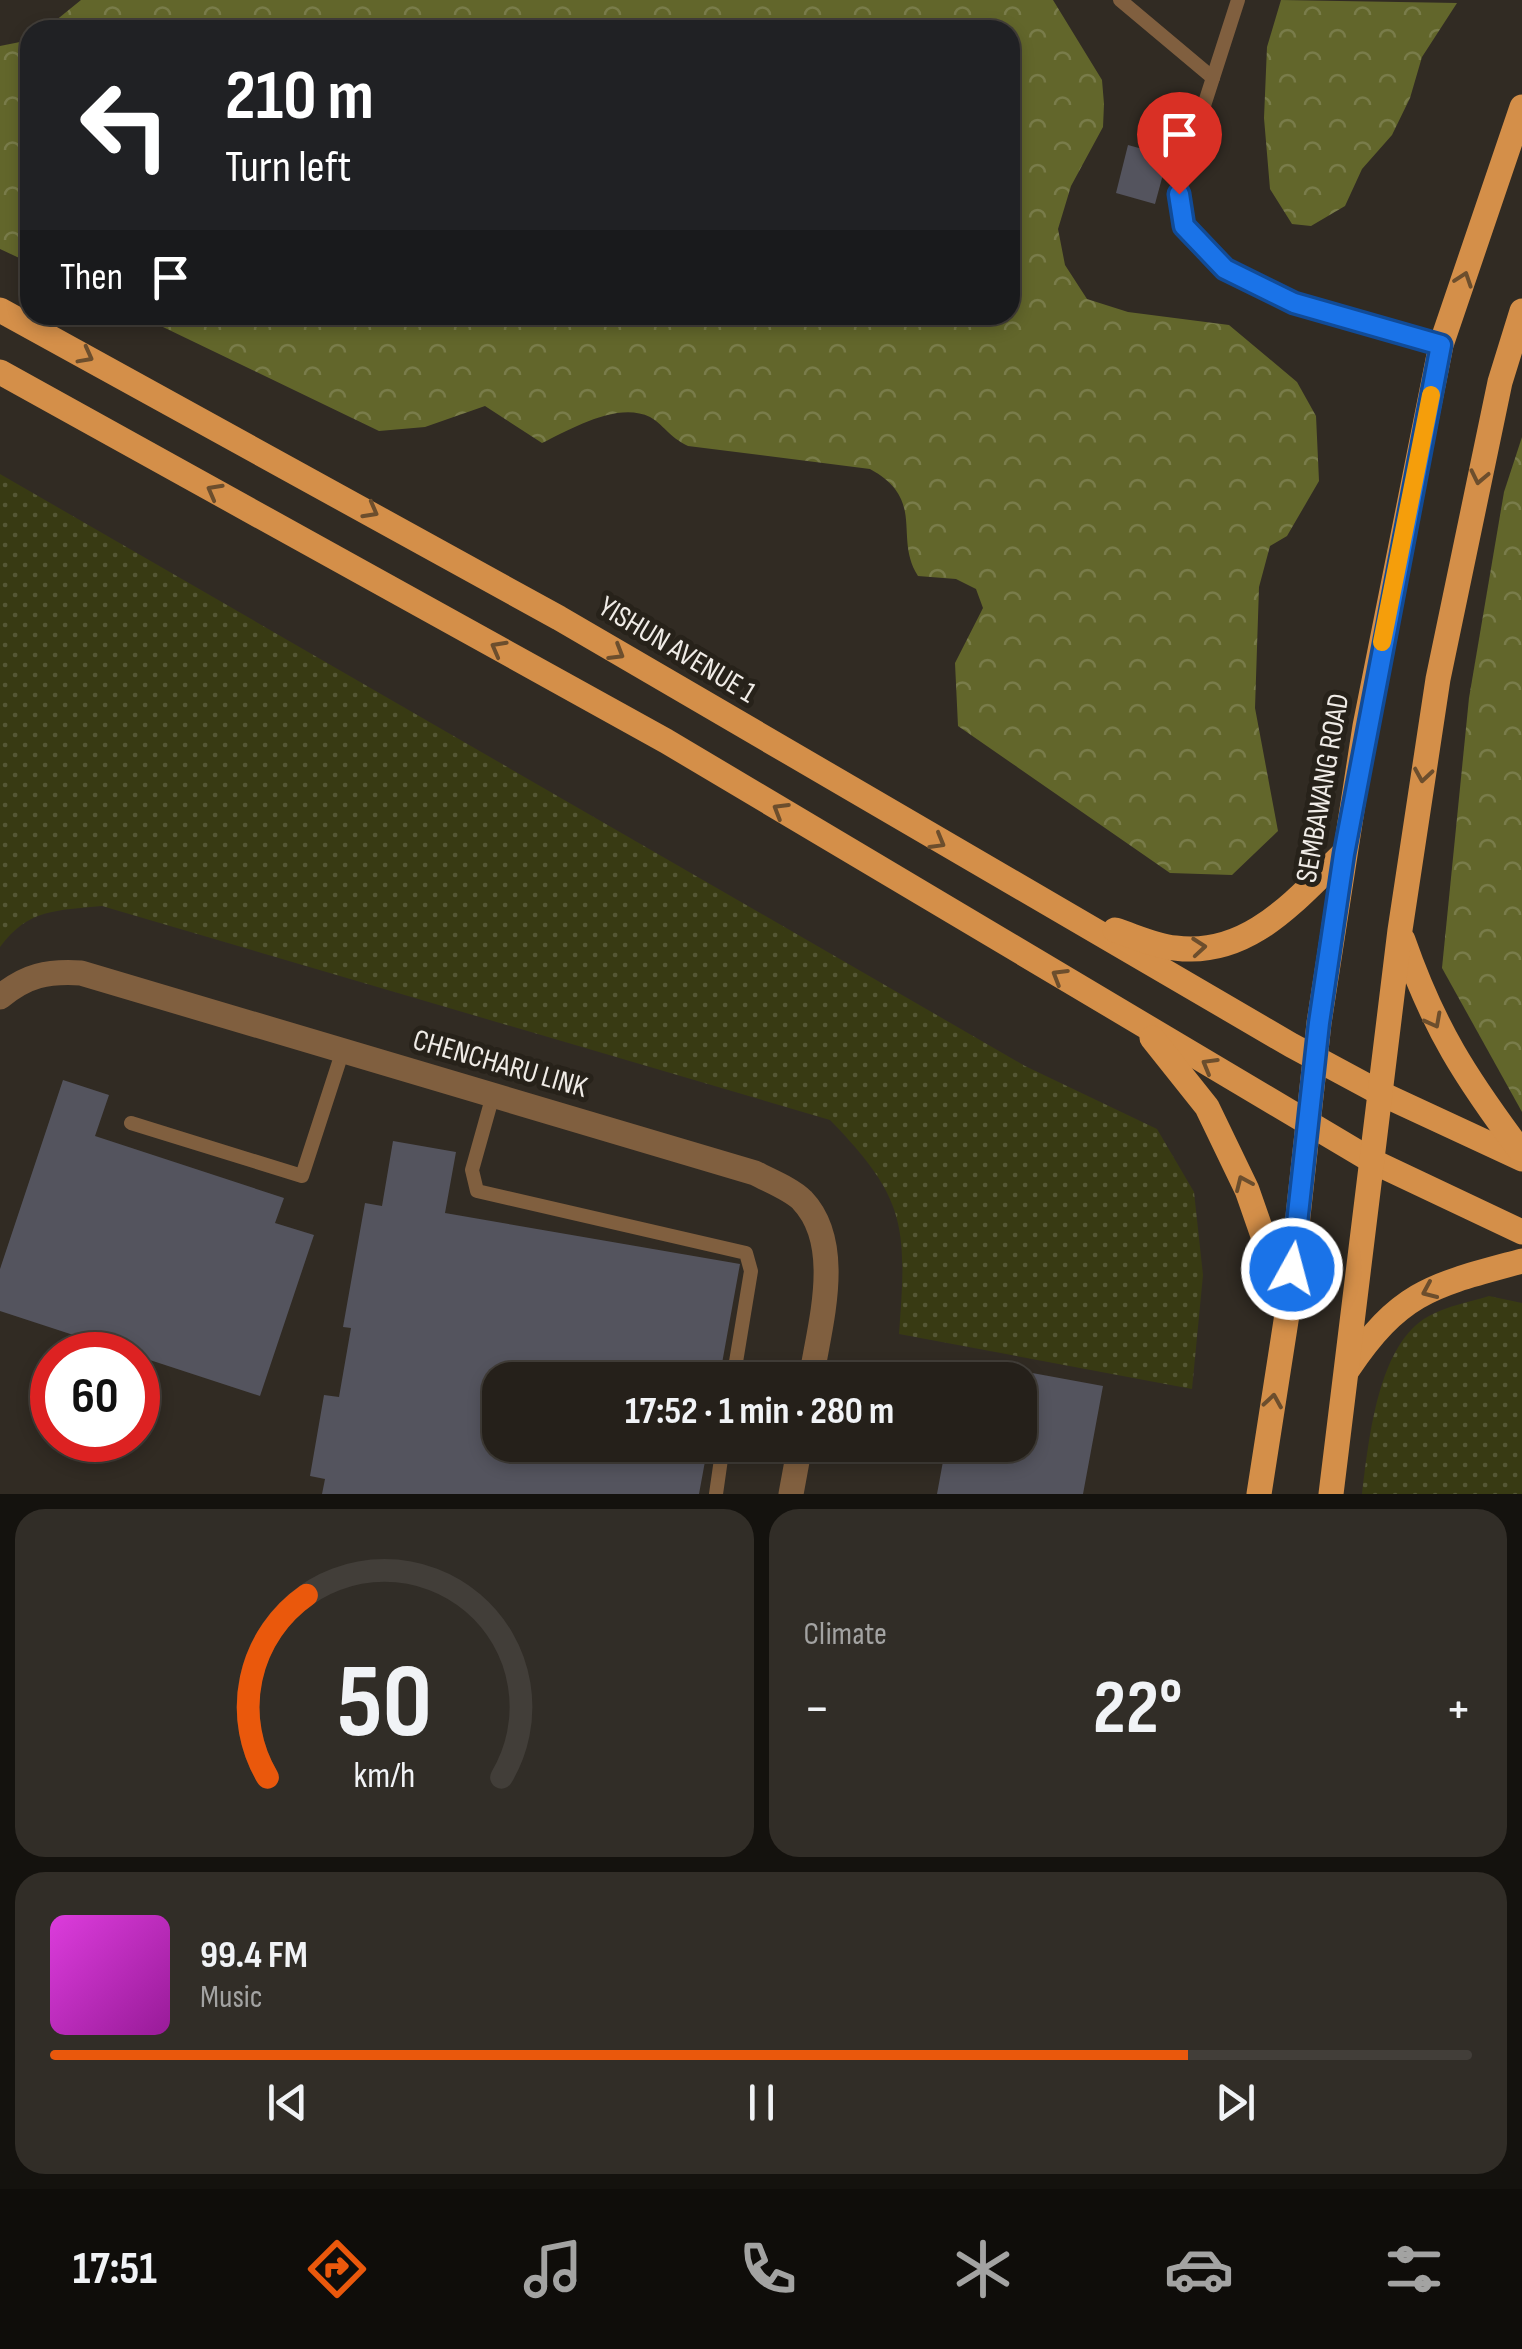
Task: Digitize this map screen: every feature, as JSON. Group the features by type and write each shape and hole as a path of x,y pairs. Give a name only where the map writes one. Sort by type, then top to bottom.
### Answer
{"main road":[{"name":"SEMBAWANG ROAD","path":"1259,1494 1288,1308 1315,1058 1344,854 1441,345 1522,107"},
{"path":"1331,1494 1400,930 1438,679 1500,382 1522,311"},
{"name":"YISHUN AVENUE 1","path":"27,325 510,590 1315,1058 1382,1094 1522,1156"},
{"path":"0,372 666,742 1374,1162 1522,1232"},
{"path":"1071,917 1176,948 1222,945 1259,932 1344,854"},
{"path":"1400,930 1428,1011 1456,1061 1522,1156"},
{"path":"1143,1026 1206,1107 1247,1190 1288,1308"},
{"path":"1345,1373 1377,1325 1410,1299 1464,1277 1522,1261"}],"street":[{"name":"CHENCHARU LINK","path":"0,997 20,981 46,972 81,973 755,1173 800,1198 817,1222 826,1281 813,1362"},
{"path":"791,1494 797,1462"}],"lane":[{"path":"1120,0 1213,78"},
{"path":"1238,0 1181,177 1184,226 1225,269 1294,303 1441,345"},
{"path":"130,1123 302,1176 342,1053"},
{"path":"493,1095 472,1170 478,1191 739,1248 750,1258 736,1362"},
{"path":"716,1494 721,1462"}],"green space":[{"path":"81,0 1053,0 1102,80 1104,104 1103,127 1071,186 1058,229 1065,265 1087,299 1128,312 1229,325 1297,382 1316,416 1319,481 1287,536 1270,546 1259,587 1255,708 1278,831 1232,875 1170,873 958,726 955,663 983,608 976,589 956,579 918,576 908,547 904,506 887,481 870,469 688,446 655,420 637,413 595,419 542,443 485,406 425,427 379,431 159,325 1020,325 1020,20 56,20"},
{"path":"1281,0 1457,3 1422,57 1410,98 1392,135 1362,169 1345,206 1311,226 1292,224 1270,189 1264,118 1267,47"},
{"path":"20,42 20,258 0,249 0,46"},
{"path":"1522,437 1522,1112 1442,968 1469,698 1504,492"},
{"path":"0,474 1025,1066 1157,1129 1194,1192 1203,1275 1192,1389 899,1334 902,1267 896,1216 874,1172 830,1120 102,906 33,918 0,947"},
{"path":"1489,1296 1522,1303 1522,1494 1362,1494 1379,1396 1398,1348 1411,1330 1429,1316"}],"building":[{"path":"1128,145 1168,156 1155,204 1116,193"},
{"path":"63,1080 109,1095 95,1136 284,1198 275,1223 314,1235 260,1396 160,1363 160,1332 64,1332 0,1311 0,1269"},
{"path":"393,1141 456,1152 445,1213 740,1264 722,1362 482,1362 482,1462 705,1462 699,1494 322,1494 325,1479 310,1476 324,1395 339,1397 351,1328 343,1327 365,1203 382,1206"},
{"path":"1037,1374 1103,1386 1083,1494 937,1494 943,1462 1037,1462"}],"slow traffic":[{"path":"1382,642 1431,395"}],"route":[{"path":"1179,194 1184,226 1225,269 1294,303 1441,345 1344,854 1319,1023 1292,1269"}]}
